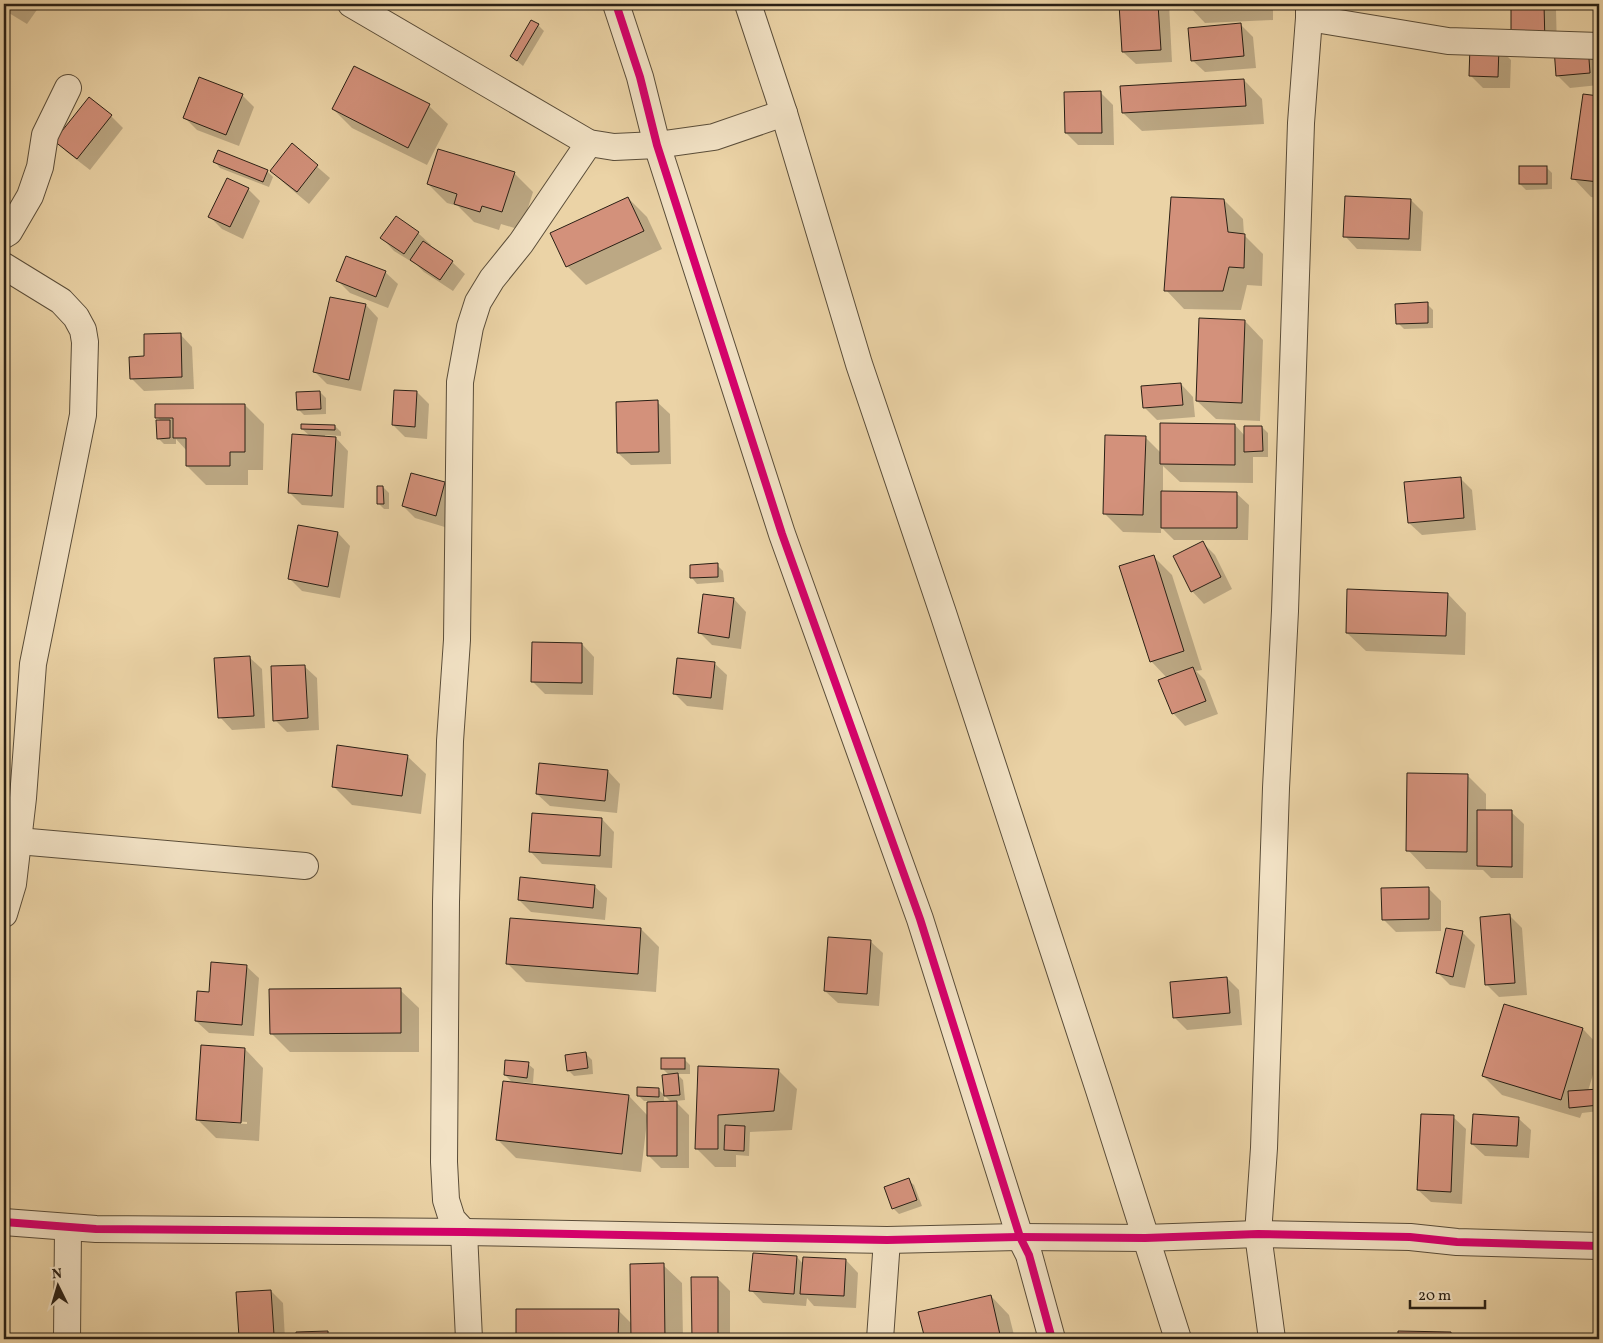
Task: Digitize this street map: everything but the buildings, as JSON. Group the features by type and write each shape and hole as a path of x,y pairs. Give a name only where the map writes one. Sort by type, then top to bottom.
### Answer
{"street":[{"path":"351,4 589,144 614,147 657,146 714,137 784,113"},
{"path":"616,4 640,77 657,146 782,534 920,919 1020,1237 1029,1255 1052,1339"},
{"path":"748,4 784,113 859,364 943,613 1178,1339"},
{"path":"1272,1339 1258,1234 1264,1148 1276,788 1286,591 1300,123 1309,11 1448,41 1599,46"},
{"path":"4,235 9,232 30,196 40,167 45,135 68,88"},
{"path":"469,1339 464,1232 452,1219 446,1200 444,1162 446,902 450,741 456,640 460,382 470,327 478,302 492,279 521,242 589,144"},
{"path":"4,266 62,301 76,317 85,342 83,415 33,664 23,798 13,884 4,914"},
{"path":"18,841 305,866"},
{"path":"4,1222 68,1228 464,1232 887,1240 1020,1237 1145,1238 1258,1234 1410,1237 1457,1242 1599,1246"},
{"path":"67,1339 68,1228"},
{"path":"880,1339 887,1240"}],"cycle path":[{"path":"616,4 640,77 657,145 782,534 920,919 1020,1237 1029,1255 1052,1339"},
{"path":"4,1222 96,1229 464,1232 887,1240 1020,1237 1145,1238 1258,1234 1410,1237 1457,1242 1599,1246"}]}
